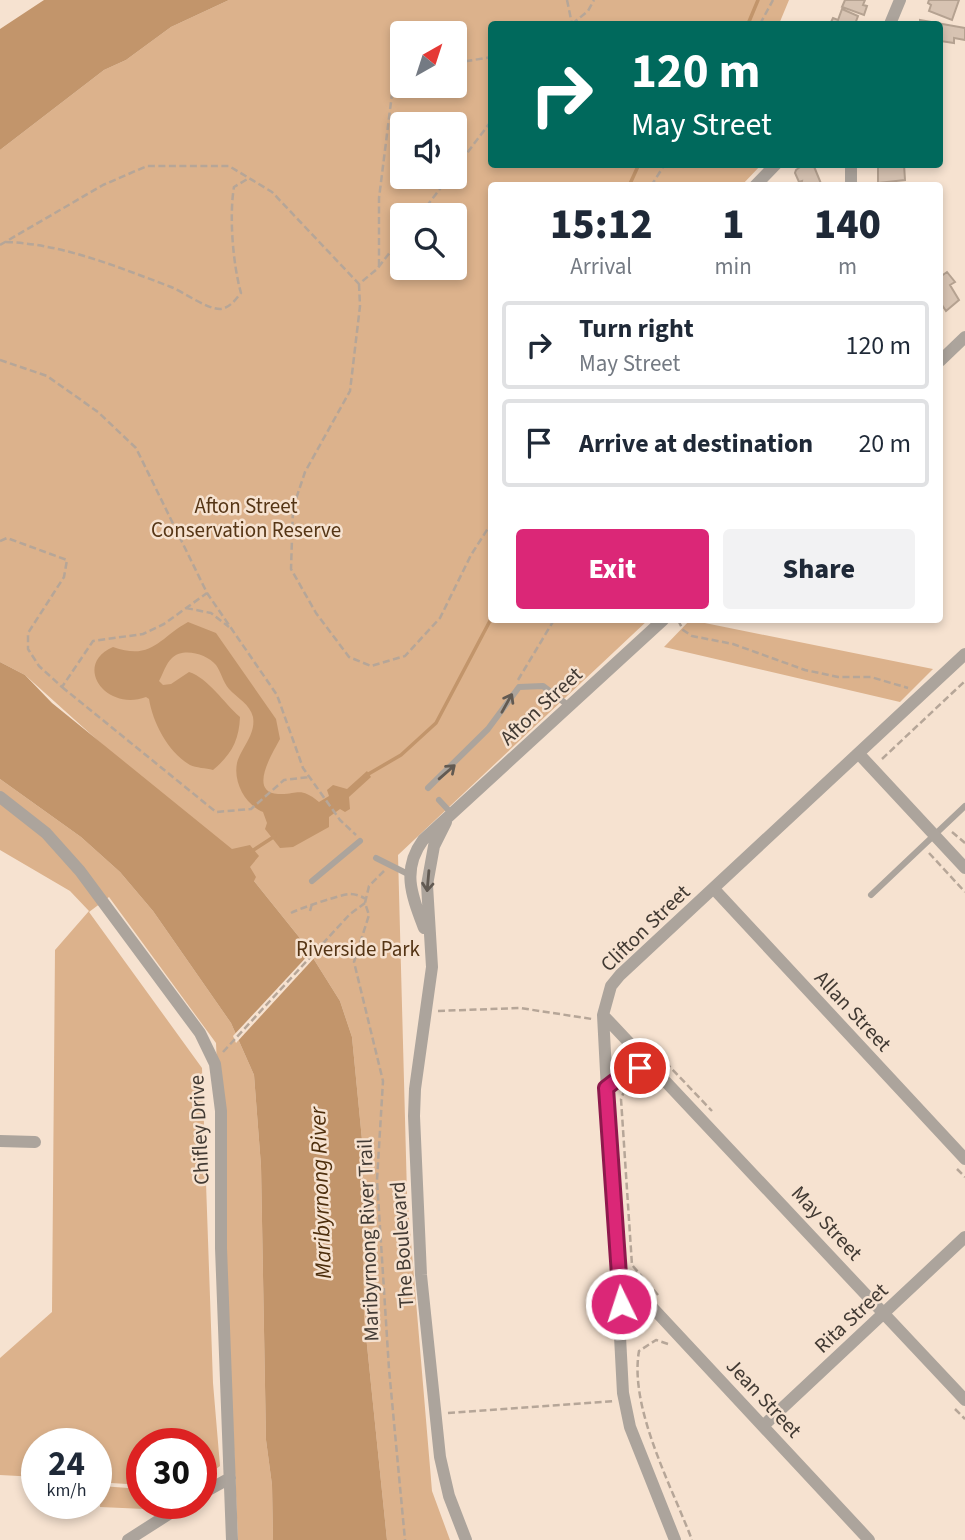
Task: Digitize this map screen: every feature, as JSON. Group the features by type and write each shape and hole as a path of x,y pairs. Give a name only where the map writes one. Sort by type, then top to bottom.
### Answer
{"street":[{"path":"891,21 900,0"},
{"path":"759,182 772,168"},
{"path":"943,358 965,337"},
{"name":"Afton Street","path":"449,818 660,623"},
{"name":"Clifton Street","path":"675,1540 630,1427 624,1392 621,1304 606,1088 597,1017 611,986 620,975 965,654"},
{"path":"859,754 965,868"},
{"name":"Chifley Drive","path":"0,797 46,833 80,871 200,1033 215,1064 220,1111 221,1248 232,1540"},
{"path":"408,874 416,849 449,818"},
{"name":"The Boulevard","path":"449,818 437,837 430,862 427,908 432,967 415,1089 421,1275 440,1457 449,1496 466,1540"},
{"name":"The Boulevard","path":"408,874 412,897 430,944"},
{"name":"Allan Street","path":"714,889 960,1163"},
{"name":"May Street","path":"597,1017 660,1074 965,1399"},
{"path":"606,1088 628,1071 640,1068 660,1074"},
{"path":"0,1141 35,1142"},
{"name":"Rita Street","path":"764,1426 965,1237"},
{"name":"Jean Street","path":"621,1304 650,1305 869,1540"},
{"path":"217,1485 230,1478"},
{"path":"128,1540 161,1519"}],"lane":[{"path":"428,788 488,729 514,690 524,685 543,686 569,706"},
{"path":"439,800 449,818"},
{"path":"872,895 965,806"},
{"path":"312,881 360,841"},
{"path":"376,859 408,874"}],"path":[{"path":"567,0 571,21"},
{"path":"576,21 588,11 594,0"},
{"path":"762,21 773,0"},
{"path":"467,61 488,58"},
{"path":"379,266 379,198 392,98"},
{"path":"467,153 488,125"},
{"path":"0,245 103,186 147,166 229,166 272,192 359,284 360,306 350,391 306,472 293,508 290,569 316,612 349,657 370,666 405,656 440,618 471,555 488,528"},
{"path":"4,242 49,246 79,254 169,286 218,309 229,307 241,293 234,269 231,205 234,187 249,178"},
{"path":"429,203 440,189"},
{"path":"359,284 390,252"},
{"path":"0,360 47,376 98,412 136,448 207,593 276,695 293,746 310,777 340,820 360,841"},
{"path":"0,541 7,538 67,560 64,577 28,633 28,649 39,666 216,812 251,809 284,780 310,777"},
{"path":"62,687 93,641 143,634 207,593"},
{"path":"186,608 211,613 232,629"},
{"path":"514,690 552,623"},
{"path":"680,623 683,630 692,636 742,646 805,670 838,677 871,677 908,688"},
{"path":"882,765 882,758 965,681"},
{"path":"965,842 956,832 934,834 928,852 965,892"},
{"path":"221,1054 365,901 353,894 312,904 290,914"},
{"name":"Maribyrnong River Trail","path":"365,901 369,915 354,962 383,1080 377,1180 389,1369 405,1540"},
{"path":"310,911 312,904"},
{"path":"434,1011 520,1008 597,1017"},
{"path":"647,1045 718,1118"},
{"path":"628,1085 621,1099 632,1265 662,1299"},
{"path":"960,1163 965,1177"},
{"path":"673,1348 656,1340 644,1345 638,1360 638,1387 644,1413 692,1540"},
{"path":"450,1425 448,1413 617,1401"}],"green space":[{"name":"Afton Street Conservation Reserve","path":"229,0 789,0 780,21 488,21 488,168 758,168 745,182 488,182 488,623 645,623 398,855 407,1194 432,1491 450,1540 387,1540 364,1316 363,1150 352,1037 340,1001 303,942 254,881 25,675 0,662 0,150 104,70 126,60 171,27"},
{"path":"687,623 705,623 933,669 900,702 664,647"},
{"path":"0,779 81,837 120,872 153,911 231,1023 254,1075 261,1166 266,1440 272,1485 273,1540 238,1540 216,1043 109,897 89,912 202,1068 217,1428 126,1428 126,1484 112,1483 112,1428 21,1428 21,1476 0,1475 0,1358 52,1312 55,950 89,911 70,891 0,850"},
{"path":"217,1430 220,1466 217,1468"},
{"path":"112,1487 126,1488 126,1508 112,1508"}],"water":[{"path":"44,0 229,0 171,27 126,60 104,70 0,150 0,29"},
{"path":"188,622 216,633 276,719 280,739 263,779 269,792 299,792 319,802 329,796 327,790 333,785 347,789 367,771 371,777 349,797 350,809 345,812 340,809 329,817 329,827 293,847 280,848 265,829 267,823 263,812 246,799 236,771 239,757 252,730 253,717 246,705 227,686 212,661 195,653 182,653 172,658 159,681 163,685 171,684 189,672 196,675 240,717 233,747 213,770 190,765 175,753 158,727 149,699 118,698 107,693 99,684 95,665 101,655 113,647 137,651 154,646"},
{"name":"Maribyrnong River","path":"0,662 25,675 52,703 232,849 250,845 259,856 250,867 256,877 254,881 303,942 340,1001 352,1037 363,1150 364,1316 387,1540 273,1540 272,1485 266,1440 261,1166 254,1075 231,1023 153,911 120,872 81,837 0,779"}],"pier":[{"path":"312,951 316,956 236,1043 233,1036"}],"building":[{"path":"845,0 865,0 863,5 867,6 864,15 842,7"},
{"path":"929,0 959,0 952,20 929,11"},
{"path":"842,9 858,16 856,21 832,21 833,18 838,20"},
{"path":"943,24 965,28 965,40 954,38 954,43 943,41"},
{"path":"815,168 820,182 799,182 796,170"},
{"path":"878,168 904,168 905,180 878,182"},
{"path":"947,272 955,282 950,285 959,300 946,311 943,306 943,275"}],"waterway":[{"path":"749,21 758,0"},
{"path":"631,182 637,168"},
{"path":"365,776 401,755 436,723 489,623"},
{"path":"252,851 275,836"}],"route":[{"path":"621,1304 606,1088 628,1071 640,1068"}],"park label":[{"name":"Riverside Park","path":"358,949"}]}
